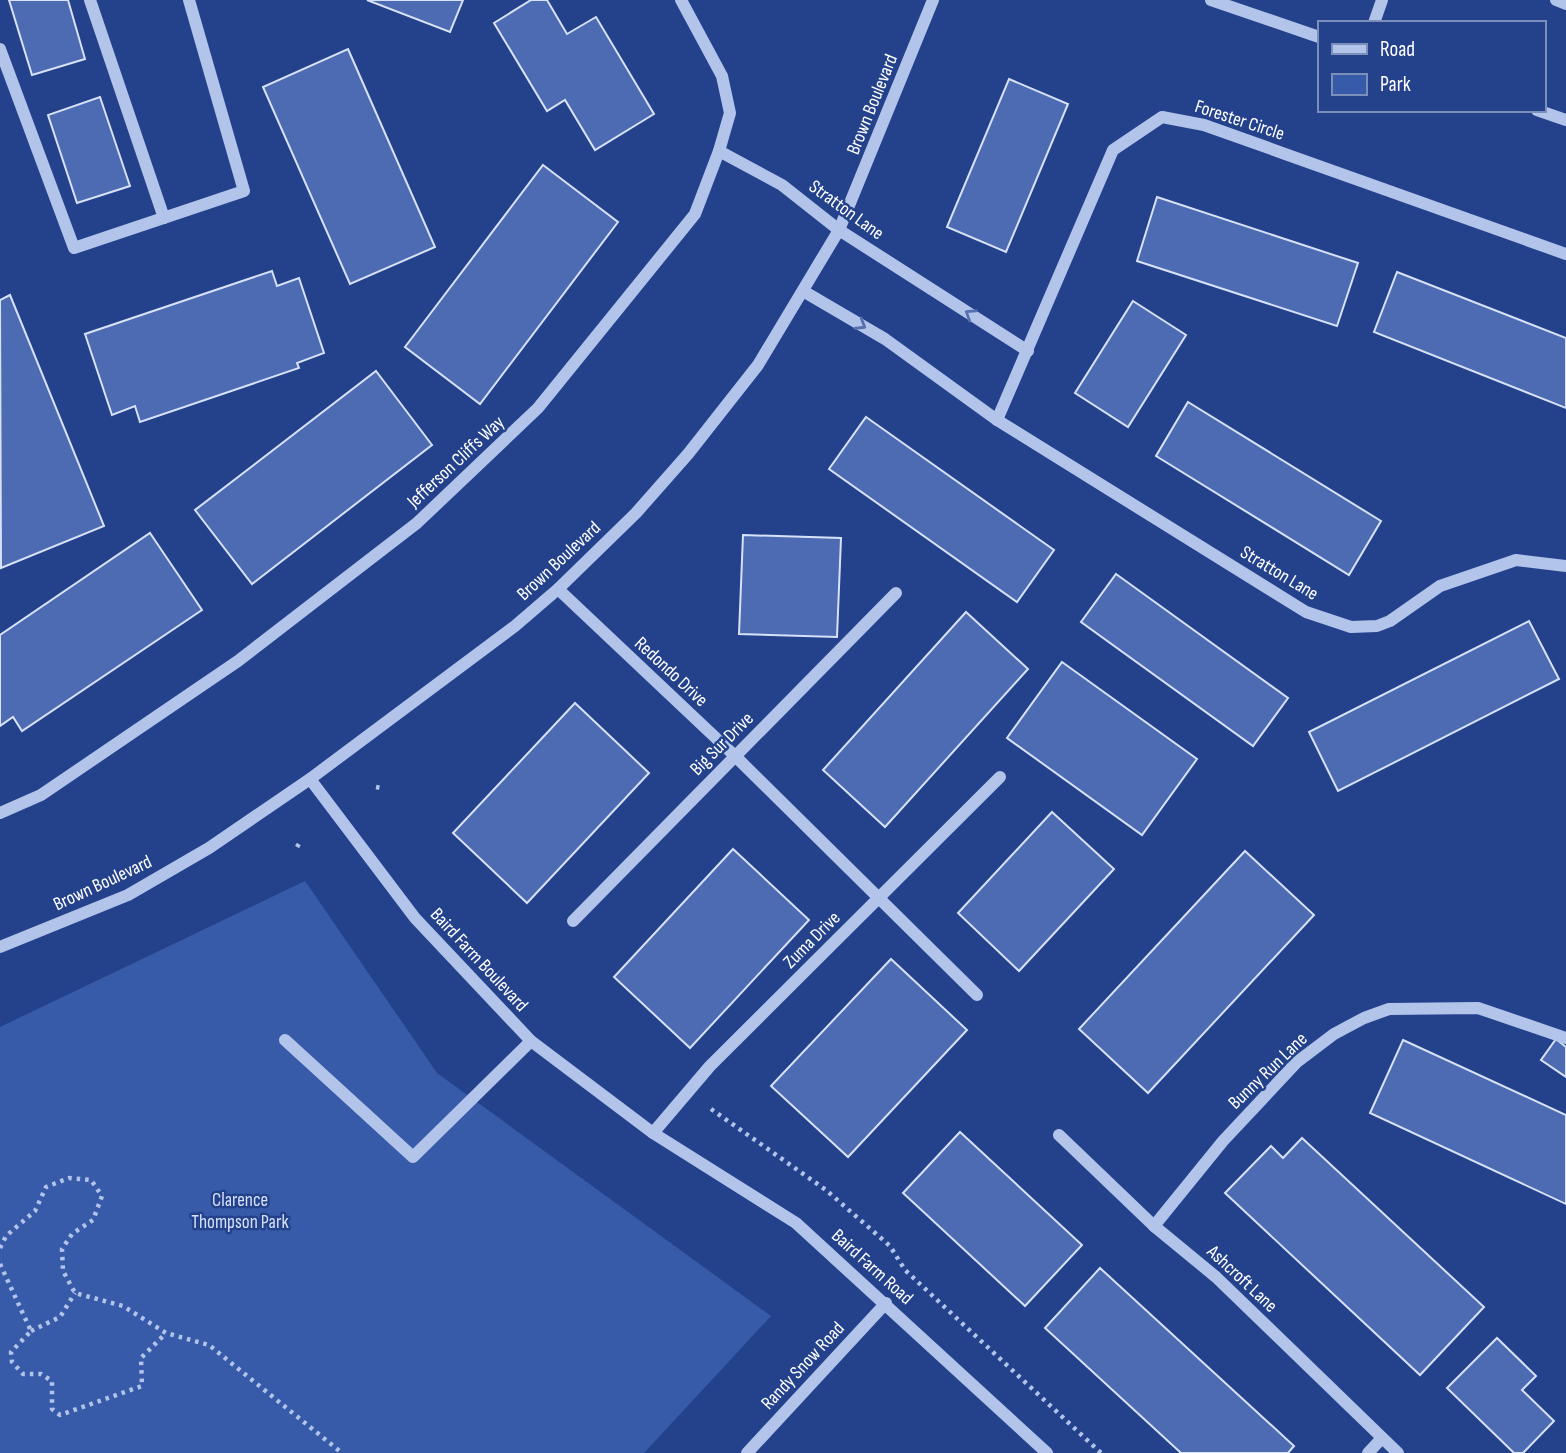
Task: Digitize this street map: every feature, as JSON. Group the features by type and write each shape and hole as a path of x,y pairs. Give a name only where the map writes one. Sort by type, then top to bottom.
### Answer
{"street":[{"path":"90,0 164,218"},
{"path":"0,49 74,248 244,191 189,0"},
{"name":"Jefferson Cliffs Way","path":"0,813 41,795 238,661 417,523 547,398 695,214 719,151 730,113 722,76 681,0"},
{"name":"Brown Boulevard","path":"0,947 128,895 209,848 310,779 515,626 558,589 636,513 688,454 758,365 839,230 933,0"},
{"path":"1211,0 1318,37"},
{"path":"1375,21 1382,0"},
{"path":"1556,0 1566,4"},
{"path":"1543,112 1566,120"},
{"name":"Forester Circle","path":"1028,351 1113,150 1162,117 1204,125 1566,254"},
{"name":"Stratton Lane","path":"719,151 782,185 839,230 1028,351"},
{"name":"Stratton Lane","path":"803,291 885,339 997,420 1306,612 1351,627 1377,626 1390,621 1440,586 1516,560 1566,565"},
{"path":"997,420 1028,351"},
{"name":"Redondo Drive","path":"558,589 735,756 977,995"},
{"name":"Big Sur Drive","path":"573,921 896,593"},
{"name":"Zuma Drive","path":"653,1133 710,1066 1000,777"},
{"name":"Baird Farm Boulevard","path":"310,779 415,918 531,1041 653,1133"},
{"name":"Bunny Run Lane","path":"1154,1226 1223,1142 1297,1062 1334,1034 1364,1018 1389,1009 1478,1008 1566,1038"},
{"path":"285,1040 413,1157 531,1041"},
{"name":"Baird Farm Road","path":"653,1133 796,1223 1047,1453"},
{"name":"Ashcroft Lane","path":"1059,1135 1154,1226 1216,1277 1398,1453"},
{"name":"Randy Snow Road","path":"747,1453 886,1303"},
{"path":"1368,1453 1382,1438"}],"path":[{"path":"711,1109 826,1190 890,1246 905,1270 1101,1453"},
{"path":"0,1248 6,1236 35,1211 46,1187 69,1178 91,1180 102,1196 93,1220 72,1234 62,1249 63,1271 75,1293 122,1306 166,1333 209,1345 342,1453"},
{"path":"0,1264 31,1331"},
{"path":"75,1293 60,1317 31,1331 11,1352 12,1362 23,1374 41,1374 52,1381 52,1409 60,1415 142,1386 141,1358 166,1333"}],"green space":[{"name":"Clarence Thompson Park","path":"305,881 437,1073 771,1316 644,1453 0,1453 0,1027"}],"building":[{"path":"9,0 68,0 85,59 32,75"},
{"path":"367,0 463,0 450,32"},
{"path":"531,0 547,0 567,34 596,17 654,114 595,150 565,100 547,111 494,23"},
{"path":"348,49 435,247 350,284 263,87"},
{"path":"1009,79 1068,104 1006,252 947,227"},
{"path":"100,97 130,186 77,203 48,115"},
{"path":"543,165 618,222 480,404 405,347"},
{"path":"1157,197 1358,263 1337,326 1137,261"},
{"path":"272,271 277,286 299,278 324,353 297,363 299,368 140,422 135,406 112,415 85,334"},
{"path":"1397,272 1566,338 1566,408 1374,332"},
{"path":"10,295 104,526 1,568 0,300"},
{"path":"1133,301 1186,335 1128,427 1075,393"},
{"path":"376,371 432,445 252,584 195,510"},
{"path":"1188,402 1381,521 1349,575 1156,456"},
{"path":"866,417 1054,550 1017,602 829,469"},
{"path":"150,533 202,610 22,731 13,717 0,726 0,635"},
{"path":"743,535 841,538 837,637 739,634"},
{"path":"1116,574 1288,698 1253,746 1081,622"},
{"path":"966,612 1028,669 885,827 823,770"},
{"path":"1529,621 1559,679 1338,791 1309,732"},
{"path":"1062,662 1197,759 1142,835 1007,738"},
{"path":"575,703 649,773 527,903 453,833"},
{"path":"1052,812 1114,869 1019,971 958,913"},
{"path":"733,849 809,920 690,1048 614,977"},
{"path":"1245,851 1314,915 1148,1093 1079,1029"},
{"path":"891,959 967,1030 848,1157 771,1086"},
{"path":"1556,1039 1566,1047 1566,1077 1541,1060"},
{"path":"1403,1040 1566,1115 1566,1204 1370,1113"},
{"path":"960,1132 1082,1245 1025,1306 903,1193"},
{"path":"1302,1138 1484,1307 1420,1375 1225,1193 1271,1146 1283,1158"},
{"path":"1100,1268 1294,1446 1288,1453 1181,1453 1045,1328"},
{"path":"1497,1338 1536,1376 1522,1390 1554,1421 1523,1453 1514,1453 1447,1388"}]}
